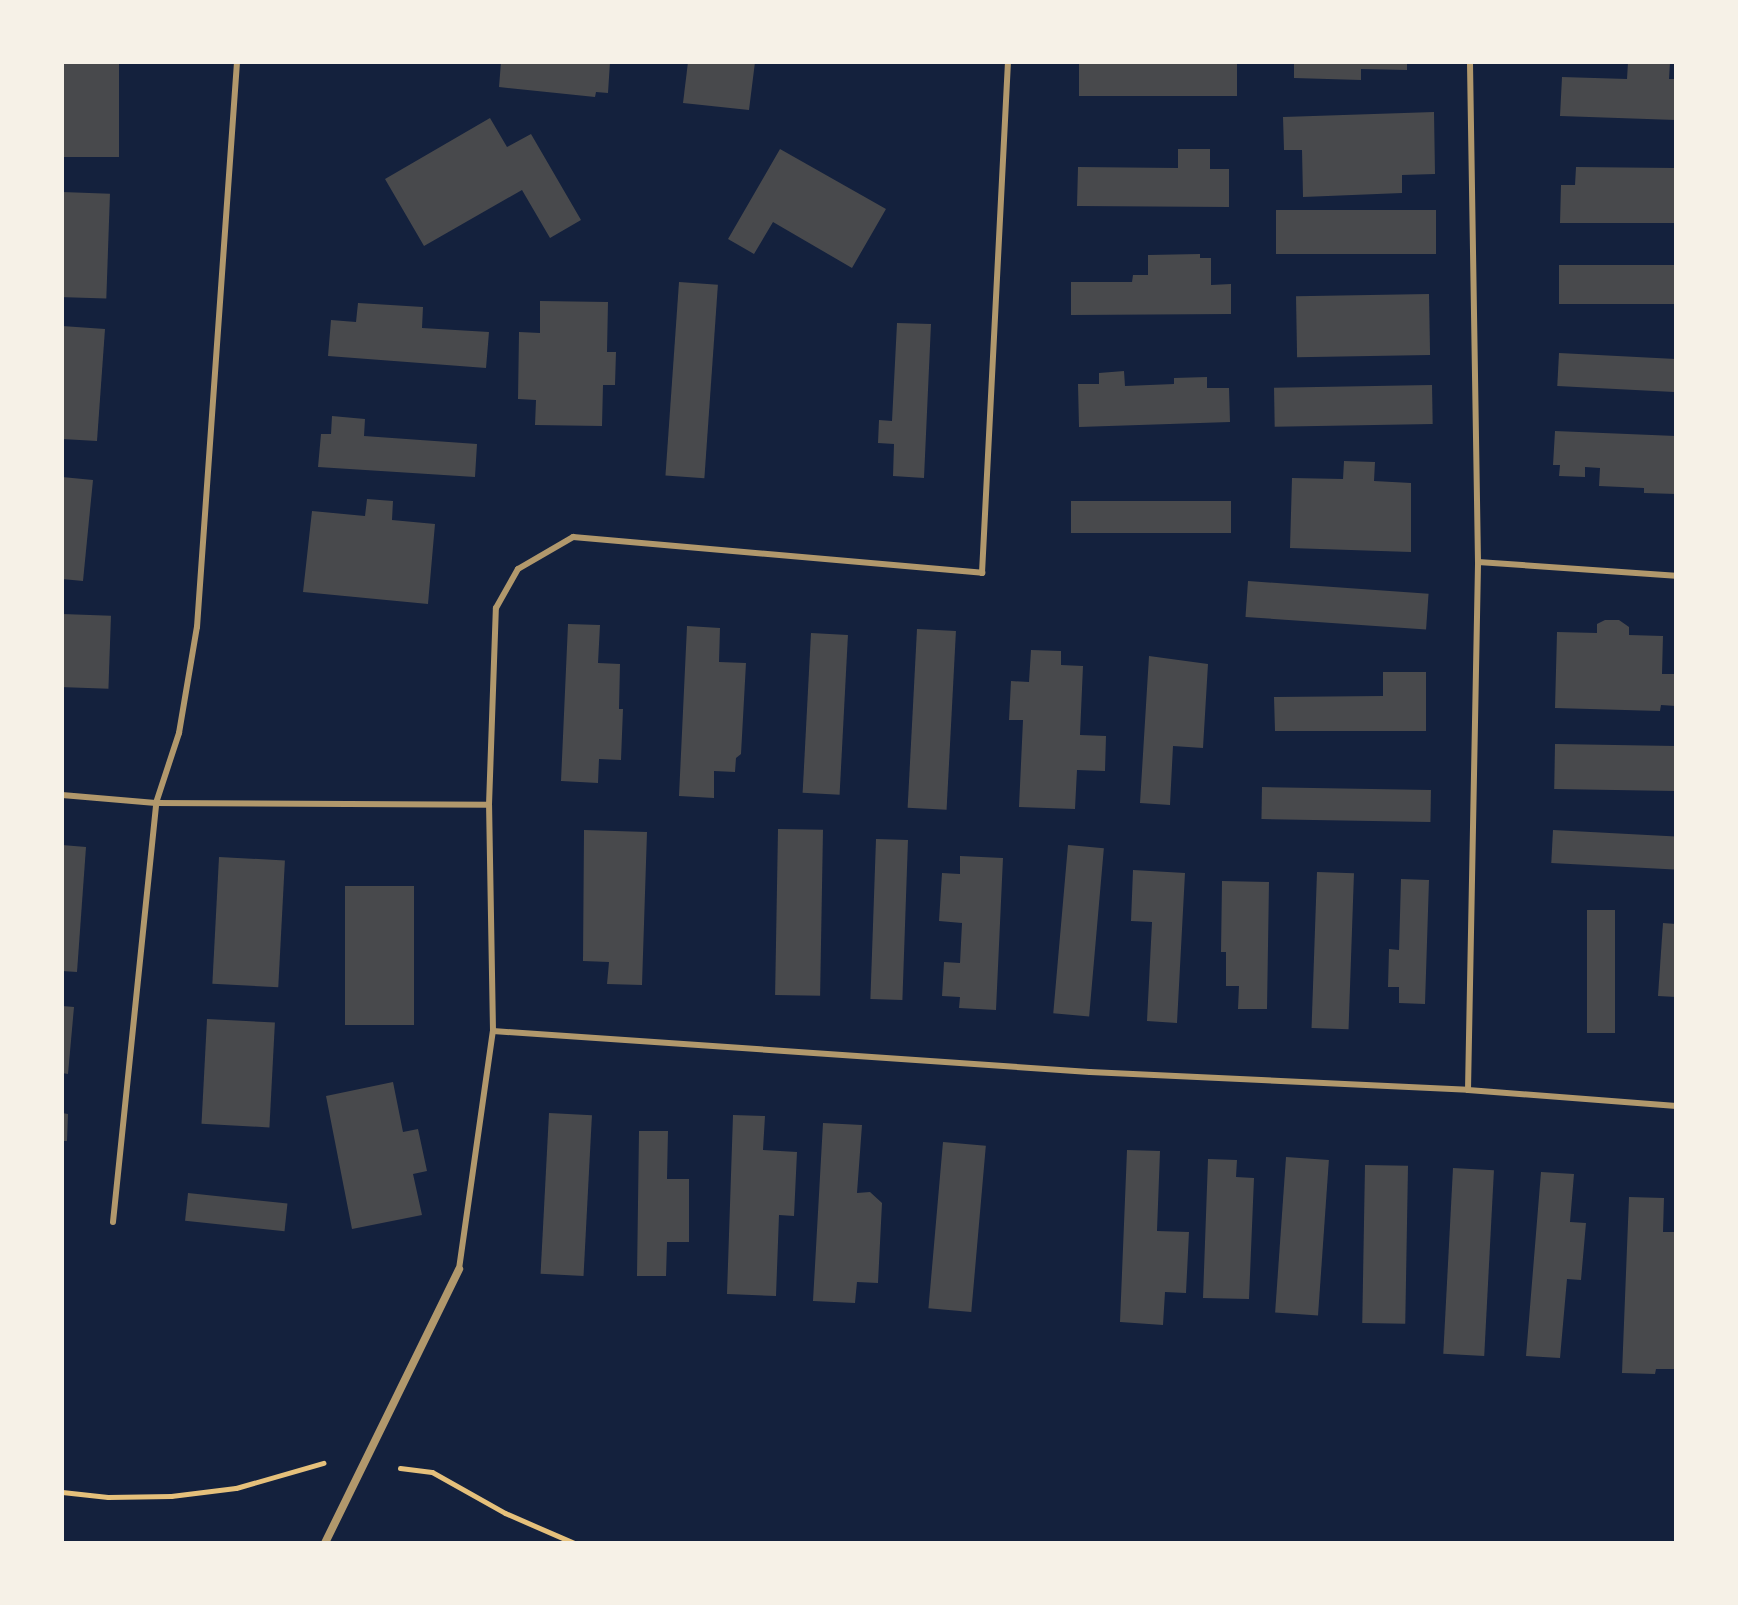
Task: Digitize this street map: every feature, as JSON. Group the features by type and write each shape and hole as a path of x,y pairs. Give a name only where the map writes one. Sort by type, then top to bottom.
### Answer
{"street":[{"path":"325,1543 459,1269"}],"lane":[{"path":"113,1222 156,803 179,733 197,627 237,62"},
{"path":"459,1269 493,1031 489,805 496,608 518,569 573,537 982,573 1008,62"},
{"path":"1468,1090 1478,562 1470,62"},
{"path":"1478,562 1676,576"},
{"path":"62,795 156,803 489,805"},
{"path":"493,1031 1090,1072 1468,1090 1676,1106"}],"path":[{"path":"62,1492 108,1497 171,1496 236,1488 295,1469 337,1461"},
{"path":"432,1472 505,1513 574,1543"}],"building":[{"path":"62,62 119,62 119,157 62,157"},
{"path":"501,62 610,62 608,93 596,92 595,97 499,87"},
{"path":"688,62 755,62 749,110 683,103"},
{"path":"1079,62 1237,62 1237,96 1079,96"},
{"path":"1294,62 1407,62 1407,70 1361,69 1361,80 1294,78"},
{"path":"1628,62 1670,62 1669,79 1676,79 1676,120 1560,116 1562,77 1627,79"},
{"path":"1434,112 1435,174 1402,175 1402,193 1303,197 1302,150 1284,150 1283,117"},
{"path":"490,118 507,147 531,134 581,220 550,238 522,190 424,246 385,179"},
{"path":"780,149 886,209 852,268 773,222 754,254 728,239"},
{"path":"1178,149 1210,149 1210,169 1229,169 1229,207 1077,206 1078,167 1178,168"},
{"path":"1576,167 1676,168 1676,223 1560,223 1561,185 1575,185"},
{"path":"62,192 110,194 106,299 62,297"},
{"path":"1276,210 1436,210 1436,254 1276,254"},
{"path":"1200,254 1200,258 1211,258 1211,285 1231,284 1231,314 1071,315 1071,282 1132,282 1133,275 1148,275 1148,255"},
{"path":"1559,265 1676,265 1676,304 1559,304"},
{"path":"679,282 718,285 704,478 665,476"},
{"path":"1429,294 1430,355 1297,357 1296,296"},
{"path":"540,301 608,302 607,352 616,352 615,385 603,385 602,426 535,425 536,400 518,399 519,332 540,333"},
{"path":"358,303 423,307 422,328 489,332 486,368 328,356 331,320 356,322"},
{"path":"897,323 931,324 924,478 893,476 894,444 878,443 879,420 892,421"},
{"path":"62,326 105,329 97,441 62,439"},
{"path":"1559,353 1676,359 1674,392 1557,386"},
{"path":"1124,371 1125,386 1174,384 1174,378 1207,377 1207,388 1229,388 1230,422 1079,427 1078,384 1099,384 1099,373"},
{"path":"1432,385 1433,424 1275,427 1274,388"},
{"path":"332,416 365,419 364,436 477,444 475,477 318,467 321,434 331,434"},
{"path":"1555,431 1676,436 1676,494 1644,493 1644,488 1599,486 1600,468 1585,467 1585,477 1559,476 1560,465 1553,465"},
{"path":"1344,461 1375,462 1374,481 1411,483 1411,552 1290,548 1292,478 1343,479"},
{"path":"62,477 93,480 83,581 62,579"},
{"path":"367,499 393,501 392,520 435,524 428,604 303,592 312,511 365,516"},
{"path":"1071,501 1231,501 1231,533 1071,533"},
{"path":"1248,581 1429,594 1426,630 1245,617"},
{"path":"62,614 111,616 108,689 62,687"},
{"path":"1605,620 1619,620 1629,627 1629,635 1663,636 1662,674 1676,674 1676,706 1661,705 1660,711 1555,708 1557,632 1597,633 1597,624"},
{"path":"568,624 600,625 598,663 620,664 619,709 623,709 621,760 599,759 598,783 561,781"},
{"path":"687,626 720,628 719,662 746,663 741,754 736,758 735,772 714,771 714,798 679,796"},
{"path":"917,629 956,631 947,810 908,808"},
{"path":"811,633 848,635 840,795 803,793"},
{"path":"1031,650 1061,651 1061,665 1083,666 1080,735 1106,736 1105,771 1077,770 1075,809 1019,807 1023,720 1009,720 1011,681 1029,682"},
{"path":"1149,656 1208,664 1203,748 1173,746 1170,805 1140,803"},
{"path":"1383,672 1426,672 1426,731 1275,731 1274,697 1383,696"},
{"path":"1555,744 1676,746 1675,791 1554,789"},
{"path":"1262,787 1431,790 1430,822 1261,819"},
{"path":"778,829 823,830 820,996 775,995"},
{"path":"584,830 647,832 642,985 607,984 609,962 583,961"},
{"path":"1553,830 1676,836 1674,869 1551,863"},
{"path":"876,839 908,840 902,1000 870,999"},
{"path":"62,845 86,847 77,972 62,971"},
{"path":"1068,845 1104,848 1089,1016 1053,1013"},
{"path":"960,856 1003,858 996,1010 959,1008 960,997 942,996 944,962 960,963 962,923 939,921 942,873 960,874"},
{"path":"219,857 285,860 278,987 212,984"},
{"path":"1133,870 1185,873 1177,1023 1147,1021 1152,922 1131,921"},
{"path":"1317,872 1354,873 1349,1029 1312,1028"},
{"path":"1401,879 1429,880 1425,1004 1399,1003 1399,987 1388,987 1389,949 1399,950"},
{"path":"1222,881 1269,882 1267,1009 1238,1009 1239,986 1226,986 1226,952 1221,952"},
{"path":"345,886 414,886 414,1025 345,1025"},
{"path":"1587,910 1615,910 1615,1033 1587,1033"},
{"path":"1663,923 1676,924 1676,997 1658,996"},
{"path":"62,1006 74,1007 68,1074 62,1073"},
{"path":"207,1019 275,1023 269,1127 202,1124"},
{"path":"393,1082 403,1132 418,1129 427,1171 413,1174 422,1215 352,1229 326,1096"},
{"path":"62,1113 68,1114 67,1141 62,1141"},
{"path":"549,1113 592,1115 584,1276 541,1274"},
{"path":"733,1115 765,1116 763,1150 797,1152 794,1216 779,1215 776,1296 727,1294"},
{"path":"823,1123 862,1125 857,1193 870,1192 882,1203 878,1283 857,1282 855,1303 813,1301"},
{"path":"639,1131 668,1131 667,1179 689,1179 689,1242 667,1242 666,1276 637,1276"},
{"path":"943,1142 986,1146 971,1312 928,1308"},
{"path":"1127,1150 1160,1151 1157,1231 1189,1232 1186,1293 1165,1292 1163,1325 1120,1322"},
{"path":"1286,1157 1329,1160 1318,1316 1275,1313"},
{"path":"1208,1159 1237,1160 1236,1177 1254,1178 1249,1299 1203,1298"},
{"path":"1365,1165 1408,1166 1405,1324 1362,1323"},
{"path":"1453,1168 1494,1170 1484,1356 1443,1354"},
{"path":"1541,1172 1574,1174 1570,1222 1586,1223 1581,1280 1567,1279 1560,1358 1526,1356"},
{"path":"188,1193 287,1203 285,1231 185,1221"},
{"path":"1629,1197 1664,1198 1663,1232 1676,1232 1674,1369 1656,1369 1655,1374 1622,1373"}]}
